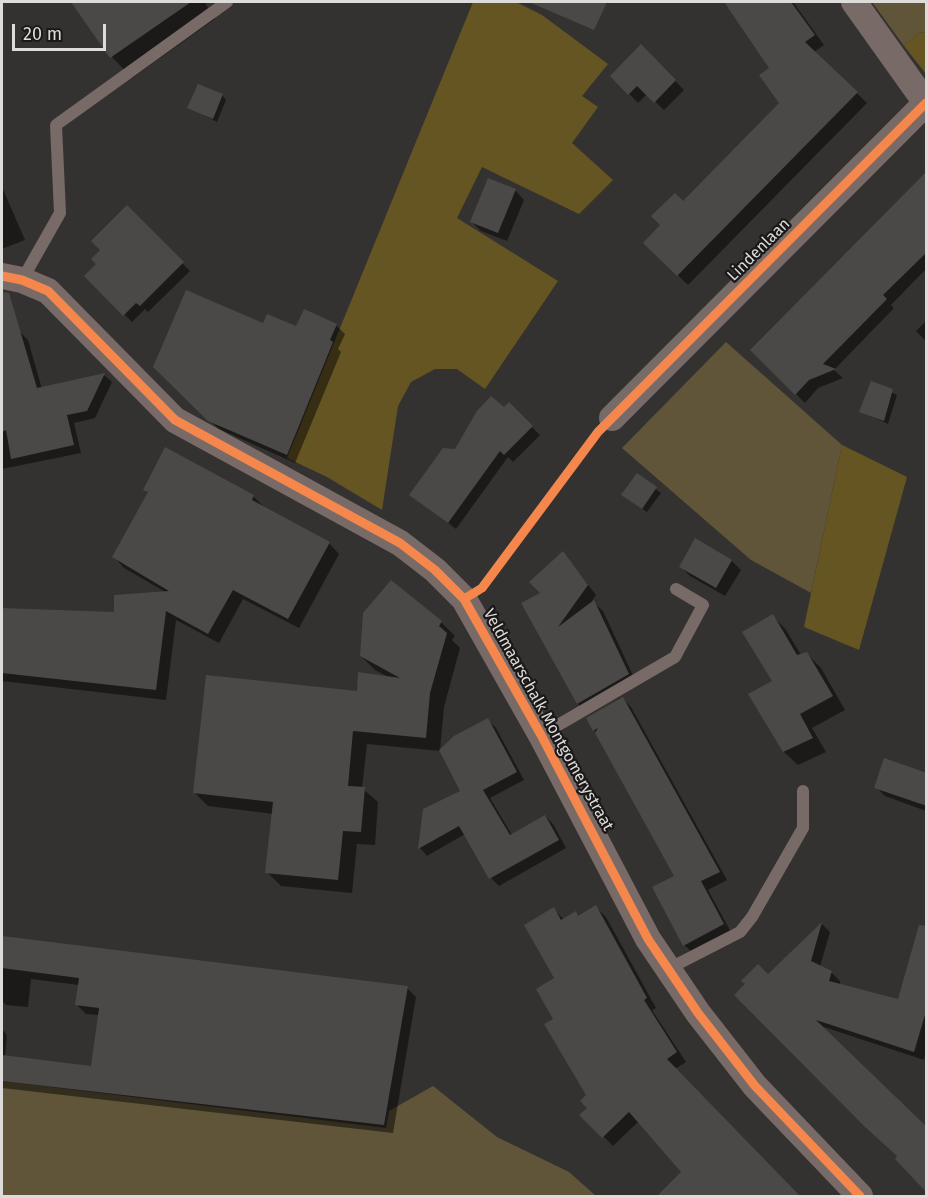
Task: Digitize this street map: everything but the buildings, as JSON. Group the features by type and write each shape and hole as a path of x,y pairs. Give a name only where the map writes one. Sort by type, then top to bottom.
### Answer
{"street":[{"path":"854,2 926,103"},
{"name":"Lindenlaan","path":"612,417 926,103"},
{"name":"Veldmaarschalk Montgomerystraat","path":"12,278 48,291 175,420 400,543 435,570 464,599 541,735 648,939 698,1013 754,1086 860,1197"}],"lane":[{"path":"12,278 60,213 56,125 227,2"},
{"path":"541,735 675,657 703,605 676,589"},
{"path":"668,969 740,932 752,917 803,828 803,791"}],"shaded area":[{"path":"473,2 516,2 542,15 608,64 582,96 598,107 572,143 613,180 579,214 482,167 457,218 558,281 485,389 457,369 435,369 411,382 398,406 382,510 327,477 287,458"},
{"path":"872,2 926,2 926,32 919,33 904,46"},
{"path":"926,32 926,74 904,46 919,33"},
{"path":"726,342 842,445 811,593 751,560 622,448"},
{"path":"842,445 907,477 859,650 804,627"},
{"path":"2,1081 386,1128 389,1111 433,1086 497,1137 569,1172 596,1196 2,1196"}],"cycle path":[{"path":"464,599 482,588 598,432 926,103"},
{"path":"2,276 22,280 48,291 175,420 400,543 435,570 464,599 541,735 648,939 698,1013 755,1086 860,1196"}]}
